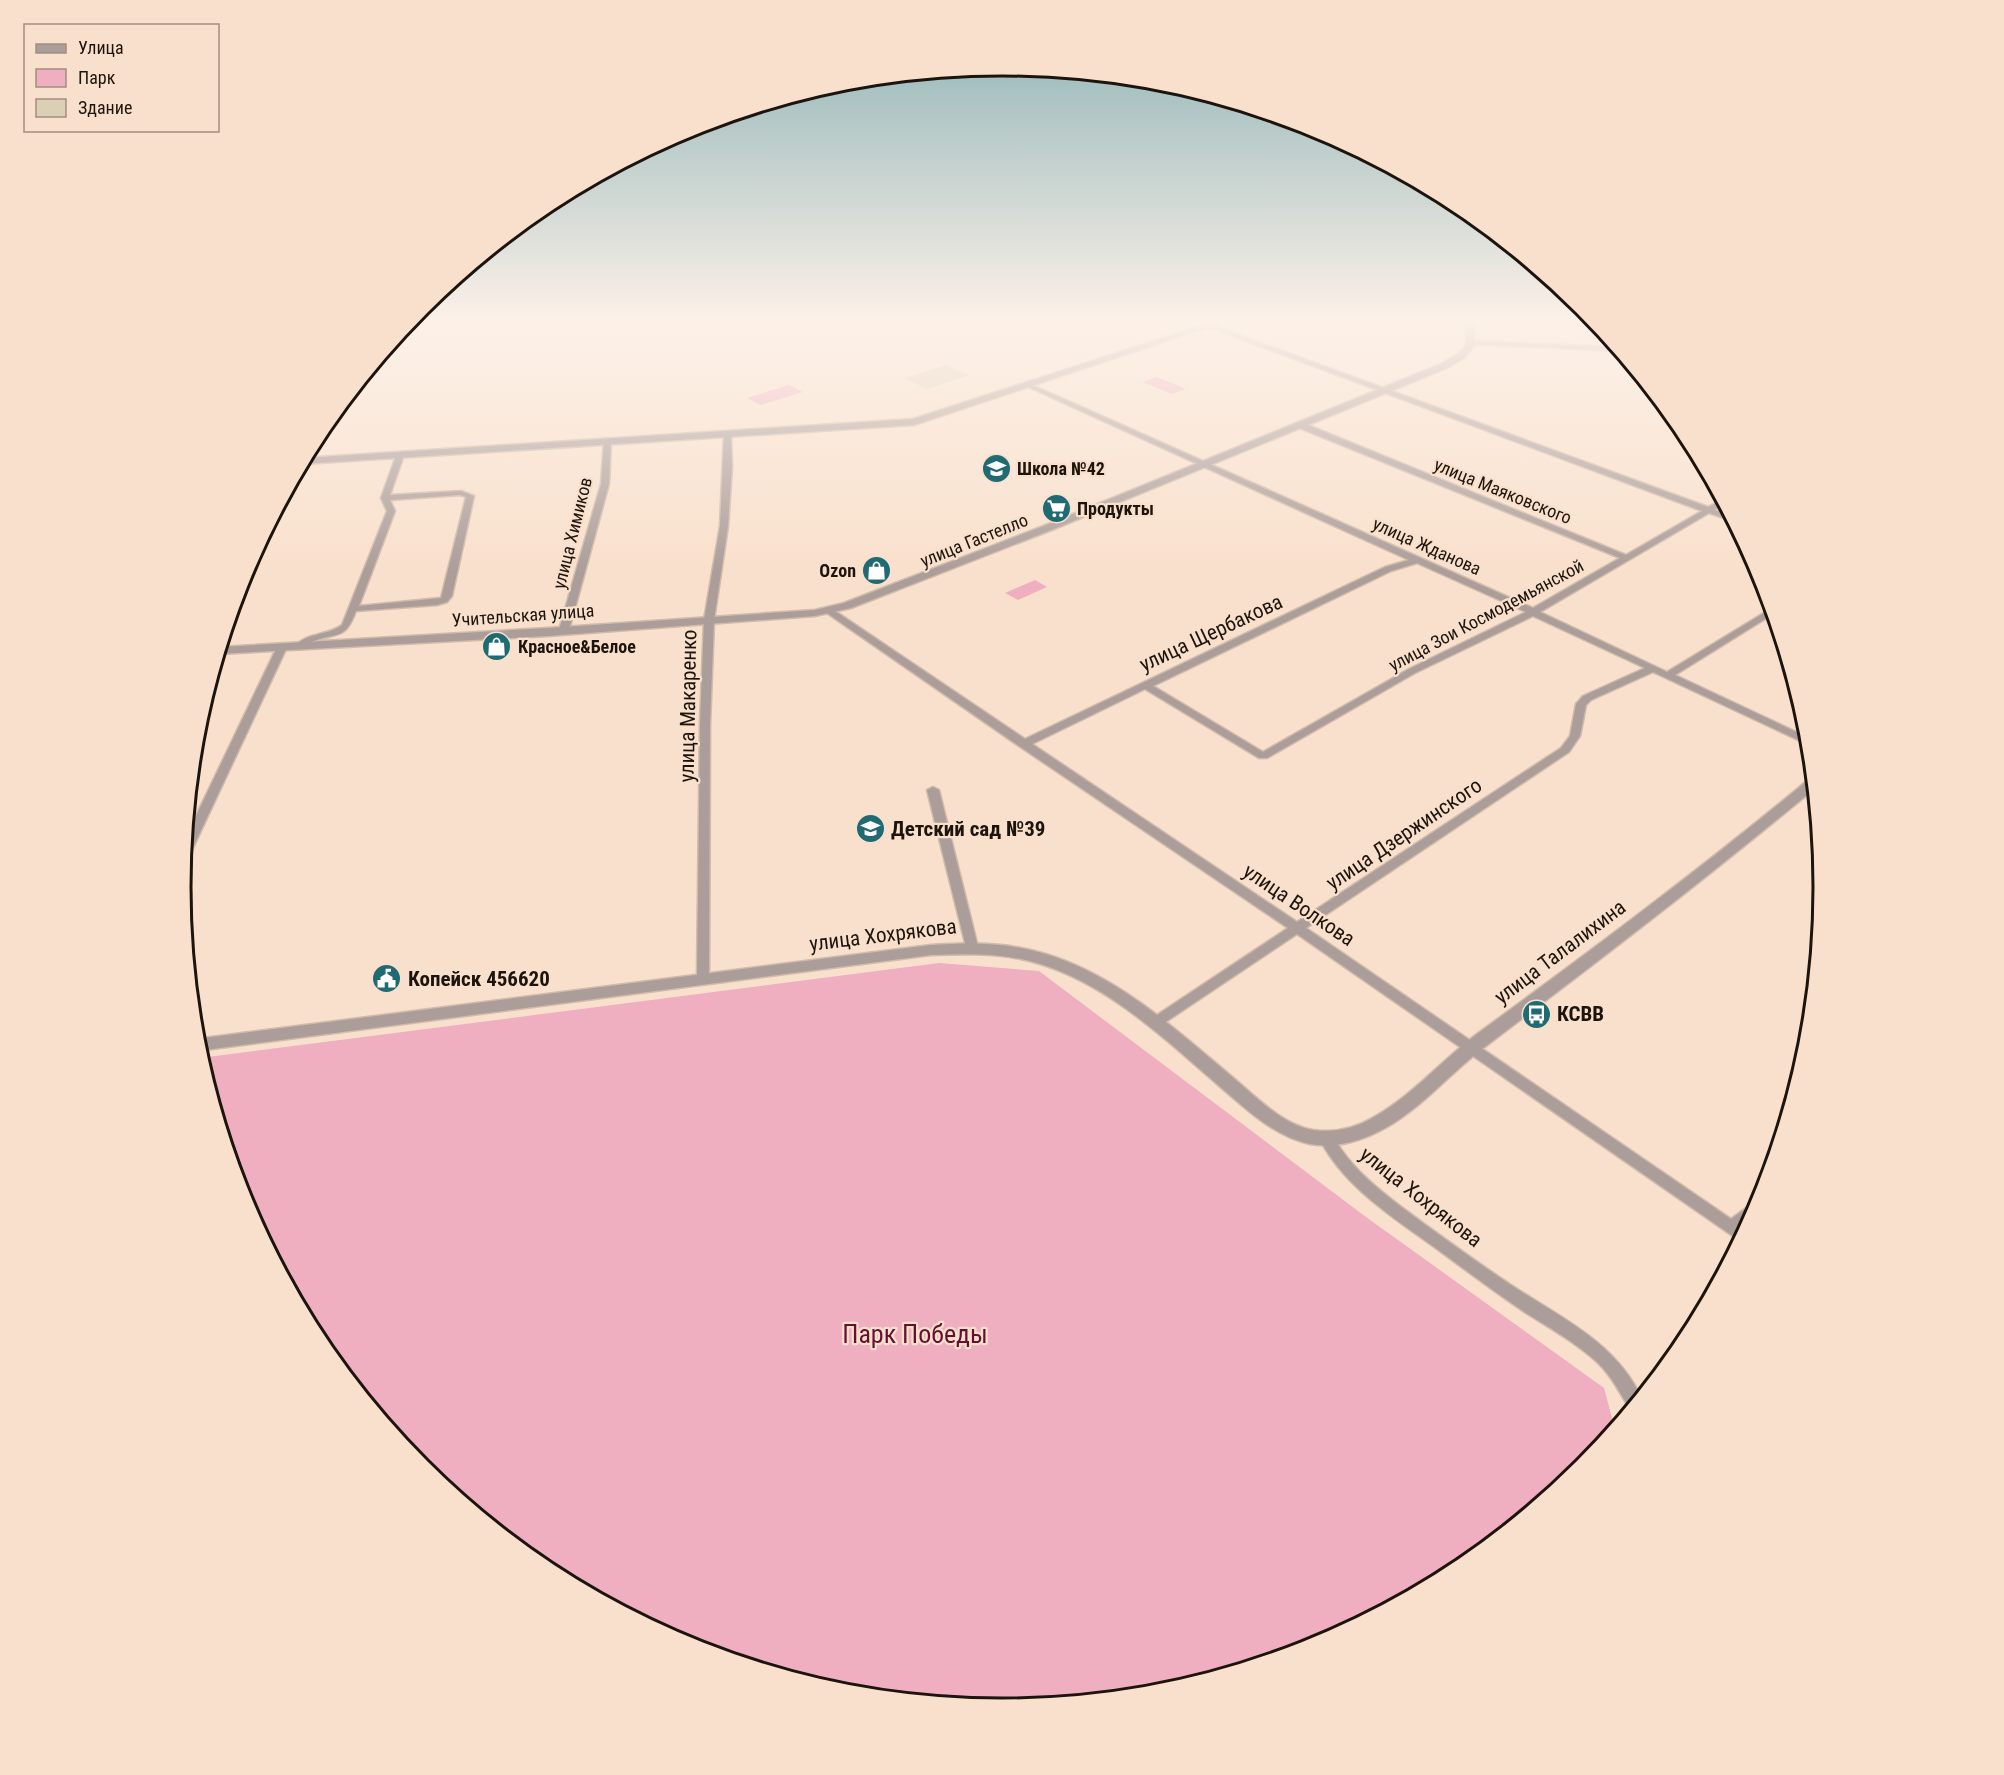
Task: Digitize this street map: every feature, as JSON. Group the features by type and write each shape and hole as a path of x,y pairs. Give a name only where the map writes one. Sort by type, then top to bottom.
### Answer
{"street":[{"path":"313,460 899,424 926,419 965,406"},
{"name":"улица Жданова","path":"1075,406 1533,612 1798,737"},
{"name":"улица Гастелло","path":"829,611 866,600 1348,406"},
{"path":"1425,406 1722,515"},
{"name":"улица Маяковского","path":"1300,425 1627,558"},
{"name":"улица Макаренко","path":"703,980 705,724 709,620 724,526 728,435"},
{"name":"улица Химиков","path":"564,630 605,484 607,442"},
{"path":"300,646 304,640 342,630 353,609 391,510 385,498 400,455"},
{"path":"353,609 437,602 447,597 470,496 461,493 385,498"},
{"name":"улица Зои Космодемьянской","path":"1145,685 1263,756 1412,671 1533,612 1717,506"},
{"name":"улица Щербакова","path":"1023,744 1388,569 1417,560"},
{"name":"Учительская улица","path":"227,650 829,611"},
{"name":"улица Волкова","path":"829,611 1298,929 1736,1231"},
{"path":"1667,676 1765,615"},
{"path":"193,835 282,647"},
{"name":"улица Дзержинского","path":"1156,1022 1565,750 1575,736 1581,705 1587,698 1652,669"},
{"name":"улица Талалихина","path":"1326,1138 1364,1130 1389,1117 1470,1048 1696,877 1807,788"},
{"path":"933,790 972,948"},
{"name":"улица Хохрякова","path":"207,1044 931,950 972,948 1014,952 1052,960 1083,973 1116,993 1156,1022 1262,1112 1288,1128 1309,1136 1326,1138 1338,1159 1352,1175 1395,1211 1518,1299 1591,1347 1616,1370 1632,1397"}],"green space":[{"path":"1035,580 1047,587 1018,600 1005,593"},
{"name":"Парк Победы","path":"939,963 1039,971 1366,1217 1604,1388 1613,1421 1537,1497 1453,1562 1361,1615 1312,1637 1212,1671 1108,1692 1055,1697 1002,1698 949,1697 896,1692 792,1671 692,1637 643,1615 551,1562 467,1497 392,1422 328,1338 275,1246 234,1148 210,1057"}],"place":[{"name":"Школа №42","path":"996,468"},
{"name":"Продукты","path":"1056,508"},
{"name":"Ozon","path":"877,570"},
{"name":"Красное&Белое","path":"497,646"},
{"name":"Детский сад №39","path":"870,829"},
{"name":"Копейск 456620","path":"387,979"},
{"name":"КСВВ","path":"1536,1014"}]}
